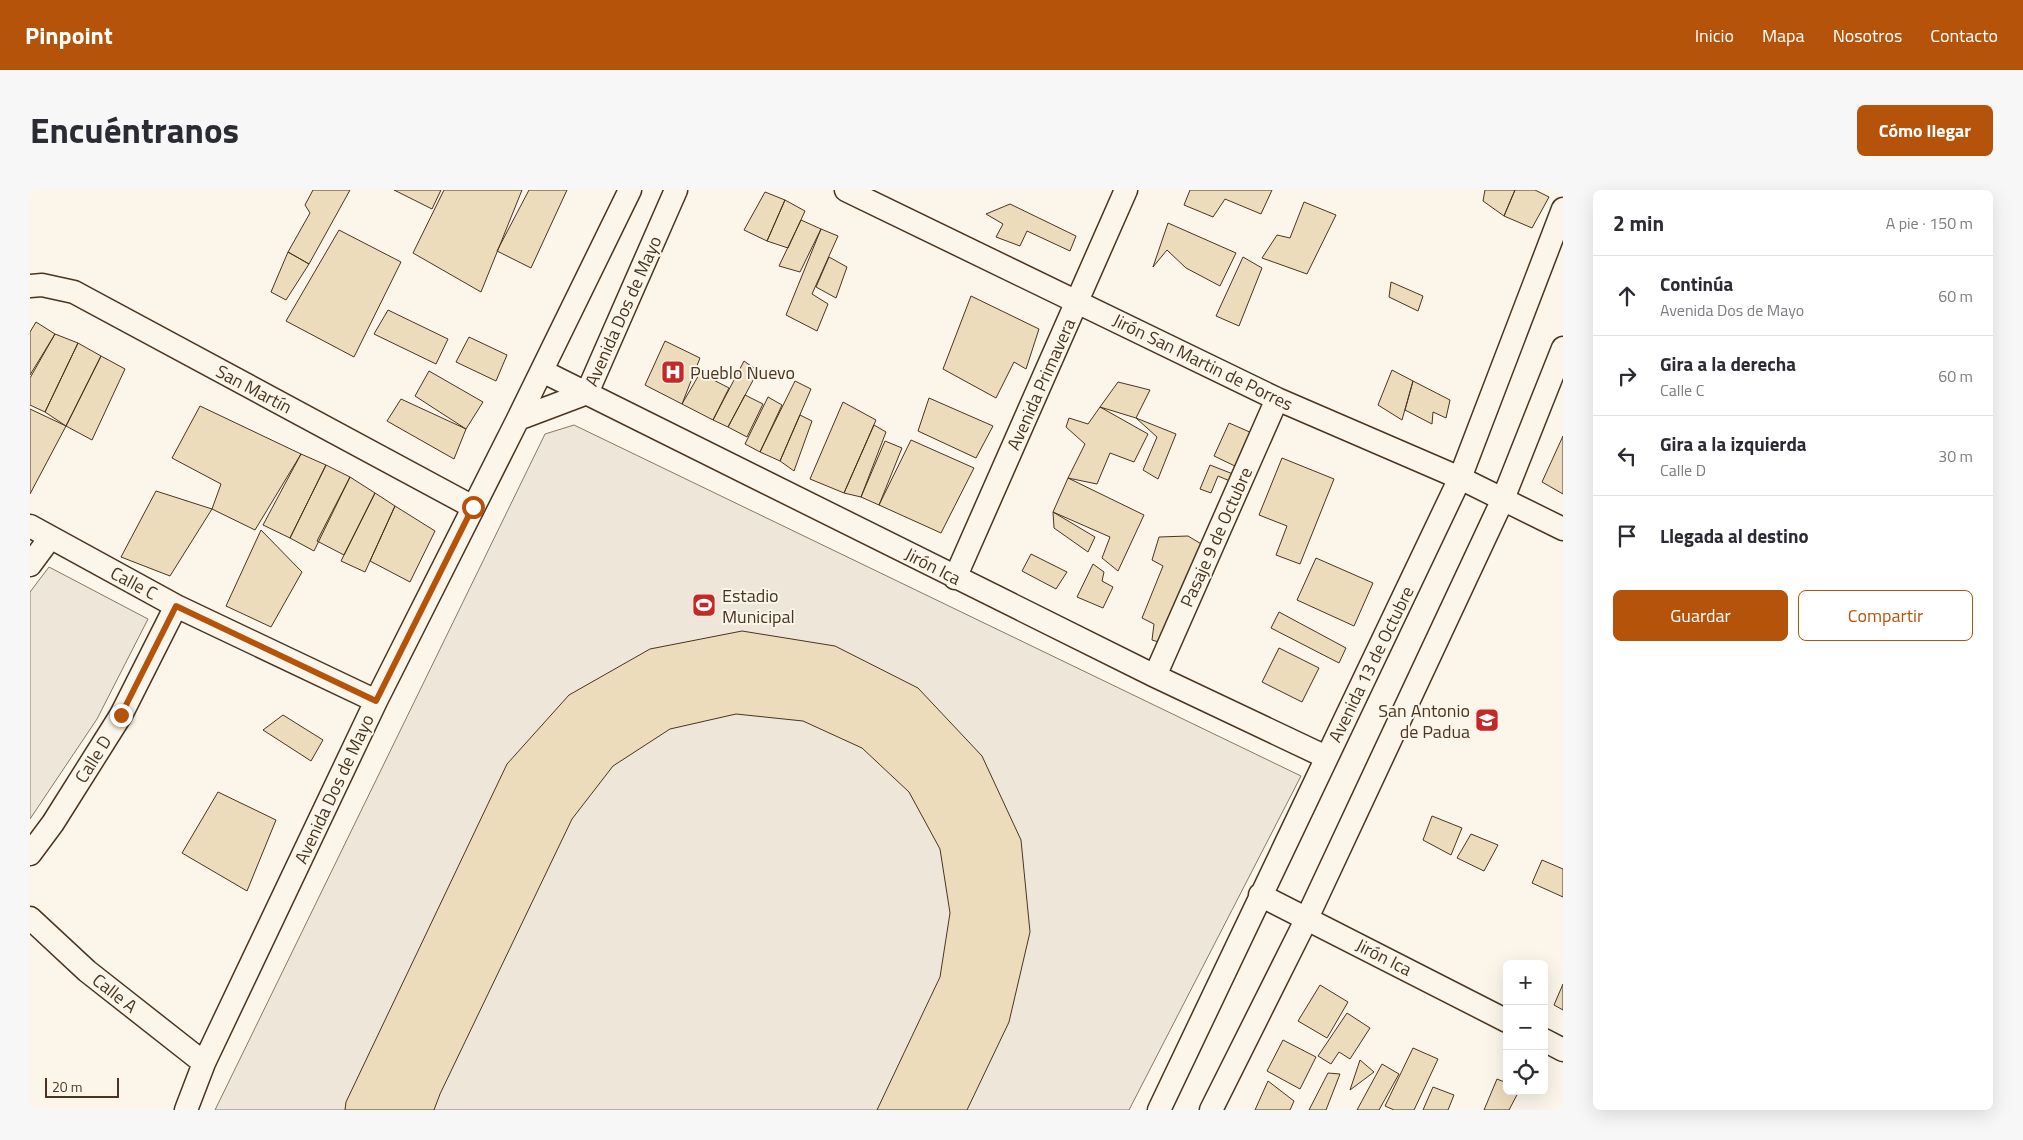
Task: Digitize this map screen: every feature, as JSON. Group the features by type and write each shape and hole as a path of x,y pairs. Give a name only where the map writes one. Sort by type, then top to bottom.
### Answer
{"street":[{"name":"Avenida Dos de Mayo","path":"186,1110 204,1063 376,701 542,371 630,190"},
{"name":"Avenida Dos de Mayo","path":"518,419 587,393 676,190"},
{"name":"Jirón San Martin de Porres","path":"846,190 1277,399 1460,478 1563,529"},
{"name":"Avenida Primavera","path":"955,578 1126,190"},
{"name":"Avenida 13 de Octubre","path":"1160,1110 1260,895 1460,478 1563,209"},
{"name":"San Martín","path":"30,286 42,285 74,292 473,507"},
{"path":"1211,1110 1307,918 1503,498 1563,348"},
{"name":"Jirón Ica","path":"542,371 955,578 1326,757"},
{"name":"Pasaje 9 de Octubre","path":"1155,676 1277,399"},
{"name":"Calle C","path":"30,526 176,606 376,701"},
{"path":"30,565 50,538"},
{"name":"Calle D","path":"30,854 53,823 121,715 176,606"},
{"name":"Jirón Ica","path":"1260,895 1503,1019"},
{"name":"Calle A","path":"30,918 87,971 204,1063"},
{"path":"1548,1042 1563,1050"}],"shaded area":[{"name":"Estadio Municipal","path":"574,425 1301,776 1129,1110 215,1110 545,434"},
{"path":"49,567 148,619 97,719 30,819 30,592"}],"building":[{"path":"313,190 350,190 309,264 288,252 310,213 305,205"},
{"path":"394,190 441,190 432,209"},
{"path":"444,190 522,190 481,292 413,253"},
{"path":"529,190 567,190 531,268 497,251"},
{"path":"1190,190 1272,190 1261,214 1225,199 1213,217 1184,205"},
{"path":"1485,190 1515,190 1504,216 1483,201"},
{"path":"1515,190 1535,190 1549,197 1532,228 1504,216"},
{"path":"765,192 785,200 767,241 744,230"},
{"path":"785,200 805,211 788,248 767,241"},
{"path":"1304,202 1336,215 1307,274 1262,258 1277,235 1290,238"},
{"path":"1010,204 1076,236 1070,251 1027,231 1020,246 996,237 1003,224 986,214"},
{"path":"801,220 821,229 800,272 779,266"},
{"path":"1168,223 1236,253 1220,286 1186,268 1167,250 1153,267"},
{"path":"821,229 838,236 812,294 828,304 817,331 786,315"},
{"path":"339,230 401,262 354,357 286,321"},
{"path":"288,252 309,264 286,300 271,292"},
{"path":"829,257 847,267 836,298 816,287"},
{"path":"1243,257 1262,268 1239,326 1216,316"},
{"path":"1391,282 1423,296 1418,311 1389,297"},
{"path":"971,296 1039,329 1026,369 1014,362 996,398 943,369"},
{"path":"388,310 448,339 436,364 374,334"},
{"path":"36,322 55,334 30,375 30,332"},
{"path":"55,334 78,343 45,412 30,405 30,378"},
{"path":"469,337 507,355 496,381 456,362"},
{"name":"Pueblo Nuevo","path":"665,341 700,358 682,404 645,385"},
{"path":"78,343 101,356 66,426 45,412"},
{"path":"101,356 125,369 92,440 66,426"},
{"path":"744,361 758,371 728,427 713,420"},
{"path":"1392,370 1413,381 1402,420 1378,405"},
{"path":"429,371 483,402 466,429 415,396"},
{"path":"700,373 729,388 713,420 682,404"},
{"path":"795,381 811,389 780,461 760,452"},
{"path":"1413,381 1450,400 1446,418 1433,412 1432,424 1405,410"},
{"path":"1118,382 1150,390 1136,418 1100,407"},
{"path":"745,395 763,404 747,437 728,427"},
{"path":"768,397 782,405 760,452 745,444"},
{"path":"929,398 993,426 976,458 918,431"},
{"path":"401,399 466,429 454,459 387,421"},
{"path":"843,402 876,420 844,493 810,479"},
{"path":"200,406 301,454 255,530 212,509 221,484 172,458"},
{"path":"1100,407 1148,434 1134,462 1110,453 1097,484 1068,478 1085,444 1066,427 1069,418 1088,424"},
{"path":"30,409 66,426 30,494"},
{"path":"800,415 812,421 794,471 780,461"},
{"path":"1136,418 1176,434 1158,479 1143,470 1157,437"},
{"path":"1229,423 1252,433 1237,467 1214,456"},
{"path":"874,425 886,432 861,497 844,493"},
{"path":"1563,436 1563,494 1542,482"},
{"path":"911,440 974,468 941,533 879,505"},
{"path":"885,441 902,448 879,505 861,497"},
{"path":"301,454 326,465 290,538 263,525"},
{"path":"1282,458 1334,479 1300,564 1276,555 1287,526 1259,515"},
{"path":"326,465 350,477 314,551 290,538"},
{"path":"1210,465 1233,474 1230,481 1218,476 1211,493 1200,489"},
{"path":"350,477 375,493 344,555 317,541"},
{"path":"1068,478 1144,515 1118,571 1102,558 1110,537 1053,512"},
{"path":"156,491 212,509 170,576 121,557"},
{"path":"375,493 395,506 365,572 341,561"},
{"path":"395,506 435,531 410,582 370,561"},
{"path":"1053,512 1095,537 1088,552 1054,528"},
{"path":"261,530 302,572 271,627 226,606"},
{"path":"1188,536 1203,545 1165,644 1152,640 1154,624 1142,618 1163,566 1152,560 1159,537"},
{"path":"1031,554 1067,572 1056,589 1022,571"},
{"path":"1316,558 1373,583 1354,626 1297,600"},
{"path":"1093,564 1104,572 1102,581 1113,587 1103,608 1077,597"},
{"path":"1279,612 1346,648 1339,663 1271,628"},
{"path":"742,631 835,646 918,688 982,756 1021,840 1030,932 1009,1022 967,1110 877,1110 940,977 950,913 940,849 909,792 862,748 803,721 736,714 670,729 613,766 572,819 434,1110 345,1110 346,1102 507,764 569,695 650,649"},
{"path":"1279,648 1319,668 1302,702 1262,682"},
{"path":"283,715 323,740 311,761 263,730"},
{"path":"218,792 276,820 247,891 182,853"},
{"path":"1432,816 1462,828 1451,855 1423,840"},
{"path":"1471,834 1498,845 1484,871 1457,858"},
{"path":"1542,860 1563,869 1563,897 1532,883"},
{"path":"1563,984 1563,1010 1554,1005"},
{"path":"1320,985 1348,1002 1327,1038 1298,1021"},
{"path":"1347,1013 1370,1028 1350,1059 1339,1052 1331,1064 1318,1056"},
{"path":"1283,1040 1316,1057 1300,1089 1267,1071"},
{"path":"1413,1048 1438,1059 1414,1110 1394,1110 1385,1106"},
{"path":"1360,1060 1374,1072 1350,1090"},
{"path":"1382,1064 1399,1074 1379,1110 1357,1110"},
{"path":"1328,1073 1340,1074 1326,1110 1309,1110"},
{"path":"1497,1079 1503,1081 1503,1095 1517,1095 1509,1110 1484,1110"},
{"path":"1268,1081 1294,1101 1290,1110 1255,1110"},
{"path":"1433,1087 1454,1095 1448,1110 1423,1110"}],"place":[{"name":"Pueblo Nuevo","path":"673,372"},
{"name":"Estadio Municipal","path":"704,605"},
{"name":"San Antonio de Padua","path":"1487,720"}],"route":[{"path":"121,715 176,606 376,701 473,507"}]}
